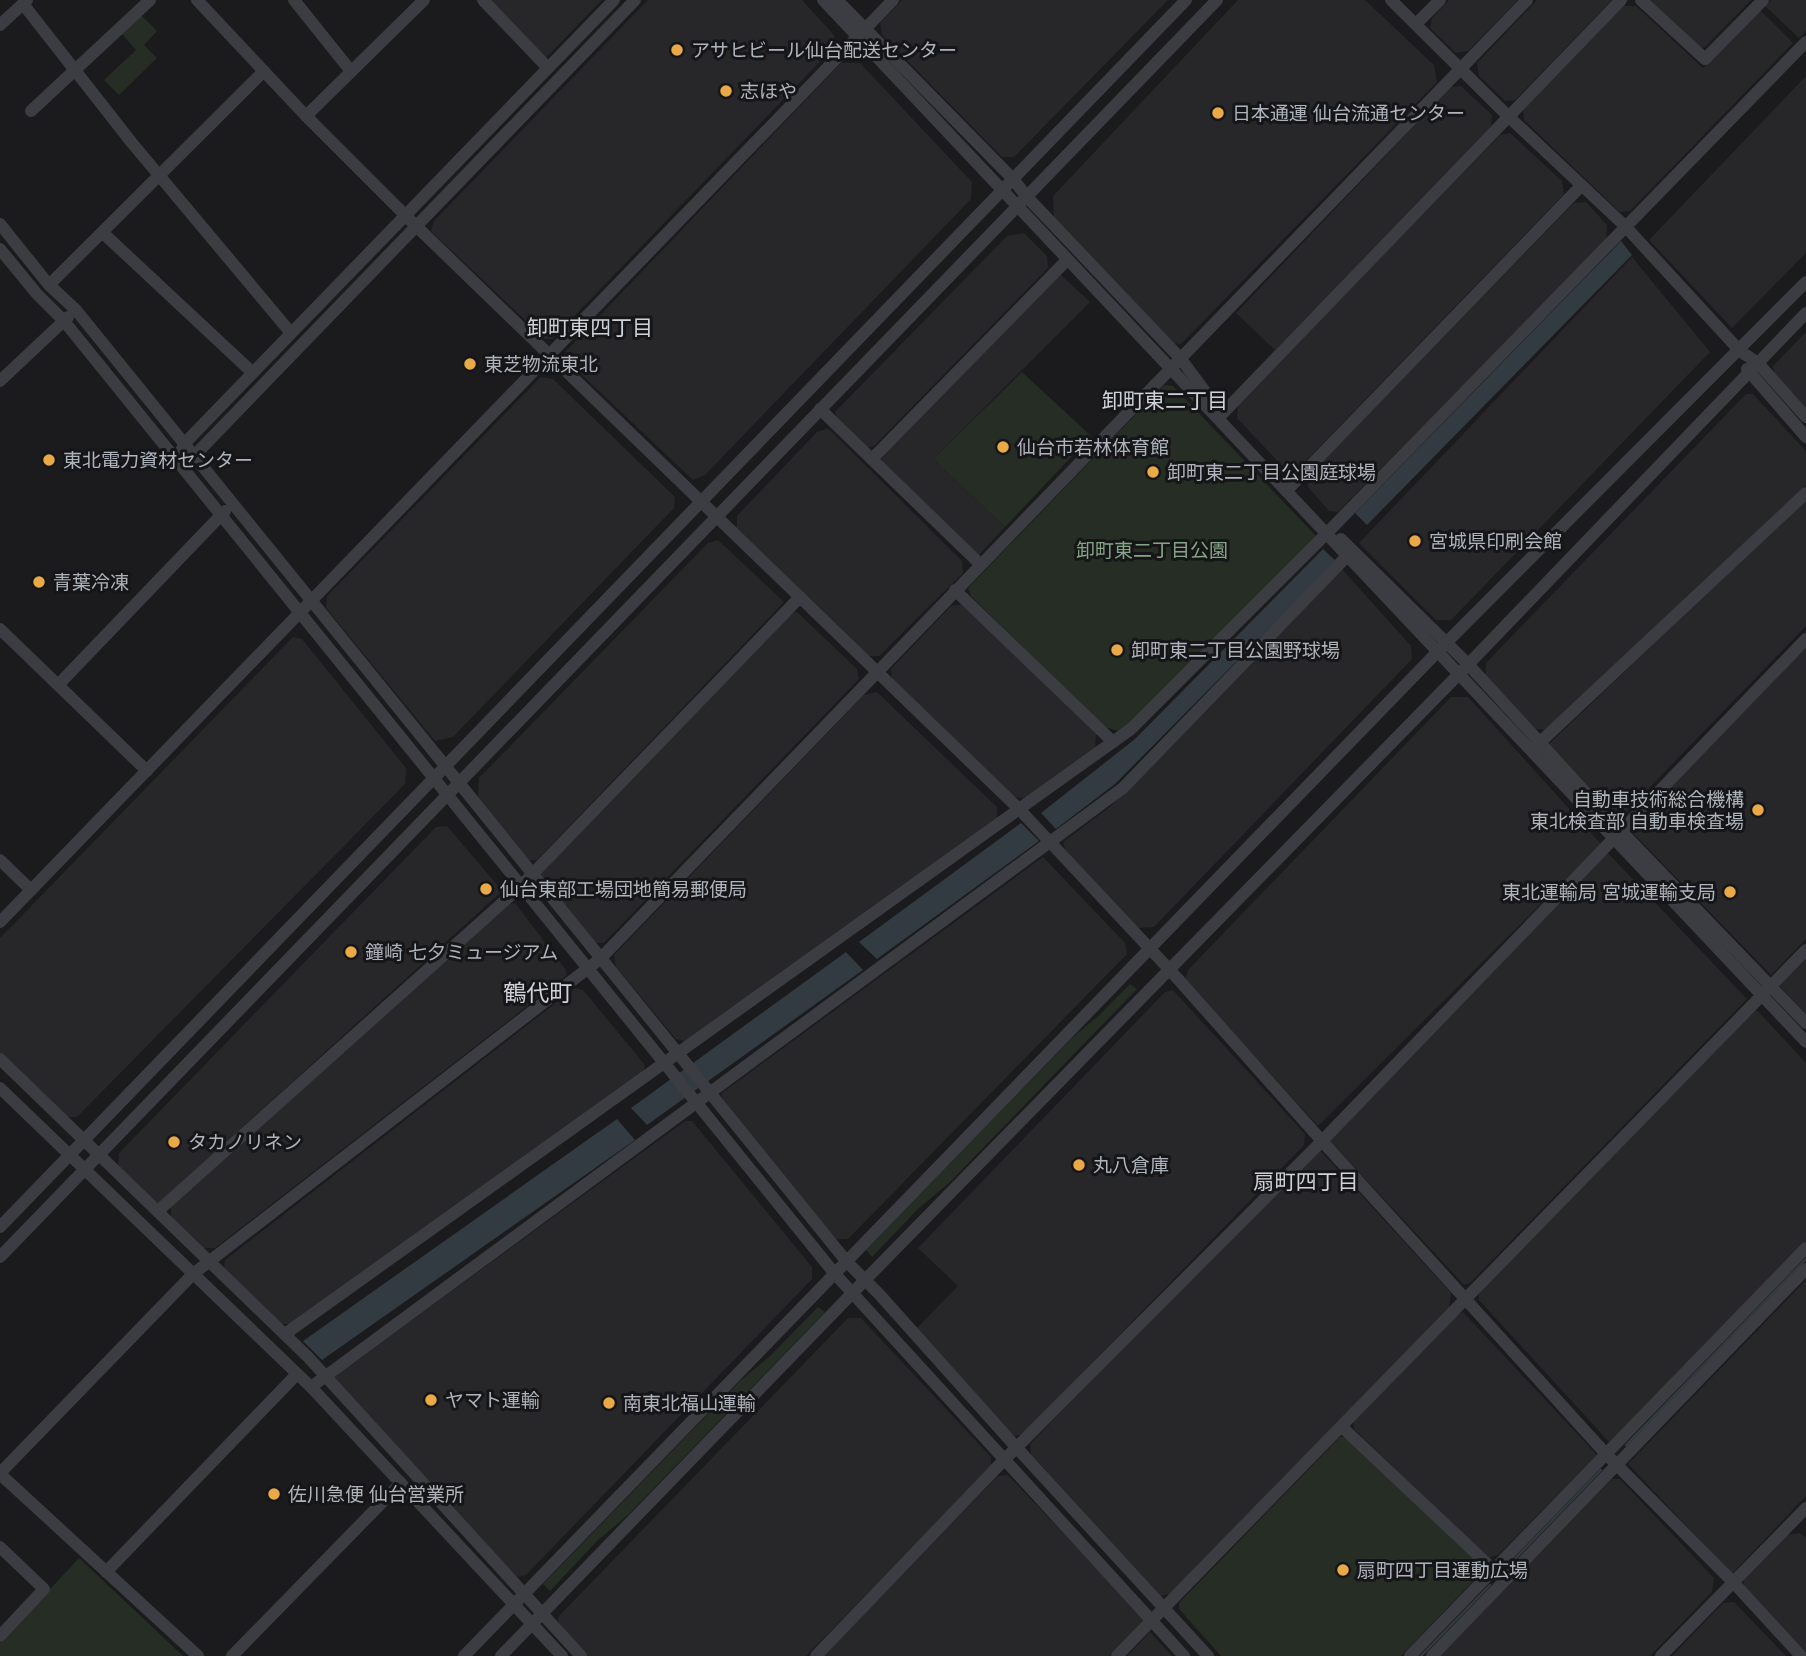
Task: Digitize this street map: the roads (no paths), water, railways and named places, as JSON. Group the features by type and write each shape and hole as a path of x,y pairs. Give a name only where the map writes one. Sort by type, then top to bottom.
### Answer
{"street":[{"path":"31,111 150,0"},
{"path":"197,0 306,116 416,226 1019,809 1169,969 1606,1454 1733,1582 1801,1656"},
{"path":"294,0 350,70"},
{"path":"306,116 424,0"},
{"path":"483,0 548,68"},
{"path":"177,461 184,444 614,0"},
{"path":"177,461 194,456 635,0"},
{"path":"823,0 862,33 1013,179 1023,202 1067,260 1176,364 1349,554 1442,648 1458,675 1535,746"},
{"path":"837,0 862,33 1003,189 1023,202 1328,531"},
{"path":"0,922 893,0"},
{"path":"0,1227 1186,0"},
{"path":"0,1257 1217,0"},
{"path":"1391,0 1509,117 1625,226 1740,351 1758,363 1806,417"},
{"path":"1416,24 1440,0"},
{"path":"198,1656 0,1473 193,1274 600,959 1527,0"},
{"path":"1222,414 1621,0"},
{"path":"1642,0 1705,59 1763,0"},
{"path":"0,25 25,2 131,143 291,333"},
{"path":"285,1334 663,1064 679,1057 1131,729 1806,42"},
{"path":"50,285 264,71"},
{"path":"1290,487 1581,186"},
{"path":"0,224 50,285 76,310 312,599 846,1262 866,1279 1208,1656"},
{"path":"103,233 253,373"},
{"path":"0,249 37,294 64,321 835,1274 1184,1656"},
{"path":"872,459 1067,260"},
{"path":"464,1656 1442,648 1806,282"},
{"path":"0,381 76,310"},
{"path":"501,1656 1458,675 1806,313"},
{"path":"1740,351 1749,373 1806,437"},
{"path":"820,410 980,564"},
{"path":"1535,746 1806,493"},
{"path":"58,685 233,503"},
{"path":"311,1387 1123,788 1349,554"},
{"path":"955,590 1112,742"},
{"path":"158,1211 520,887 800,597"},
{"path":"0,629 147,771"},
{"path":"816,1656 1003,1460 1322,1141 1806,639"},
{"path":"1442,648 1467,663 1535,746 1767,991 1806,1042"},
{"path":"0,860 32,890"},
{"path":"1117,1656 1806,950"},
{"path":"1767,991 1806,1023"},
{"path":"0,1059 285,1334 581,1656"},
{"path":"0,1087 311,1387 562,1656"},
{"path":"1410,1656 1806,1248"},
{"path":"1432,1656 1806,1269"},
{"path":"106,1572 297,1374"},
{"path":"1342,1427 1505,1581"},
{"path":"232,1656 401,1483"},
{"path":"1661,1656 1733,1582 1801,1523 1806,1508"},
{"path":"0,1636 44,1588 3,1554"}],"waterway":[{"path":"1626,1445 1806,1259"},
{"path":"1508,1566 1601,1470"},
{"path":"1421,1656 1490,1585"}],"place":[{"name":"アサヒビール仙台配送センター","path":"677,50"},
{"name":"志ほや","path":"726,91"},
{"name":"日本通運 仙台流通センター","path":"1218,113"},
{"name":"東芝物流東北","path":"470,364"},
{"name":"仙台市若林体育館","path":"1003,447"},
{"name":"東北電力資材センター","path":"49,460"},
{"name":"卸町東二丁目公園庭球場","path":"1153,472"},
{"name":"宮城県印刷会館","path":"1415,541"},
{"name":"青葉冷凍","path":"39,582"},
{"name":"卸町東二丁目公園野球場","path":"1117,650"},
{"name":"自動車技術総合機構 東北検査部 自動車検査場","path":"1758,810"},
{"name":"仙台東部工場団地簡易郵便局","path":"486,889"},
{"name":"東北運輸局 宮城運輸支局","path":"1730,892"},
{"name":"鐘崎 七夕ミュージアム","path":"351,952"},
{"name":"タカノリネン","path":"174,1142"},
{"name":"丸八倉庫","path":"1079,1165"},
{"name":"ヤマト運輸","path":"431,1400"},
{"name":"南東北福山運輸","path":"609,1403"},
{"name":"佐川急便 仙台営業所","path":"274,1494"},
{"name":"扇町四丁目運動広場","path":"1343,1570"}],"district":[{"name":"卸町東四丁目","path":"590,327"},
{"name":"卸町東二丁目","path":"1165,400"},
{"name":"鶴代町","path":"538,993"},
{"name":"扇町四丁目","path":"1306,1181"}],"park label":[{"name":"卸町東二丁目公園","path":"1152,550"}]}
